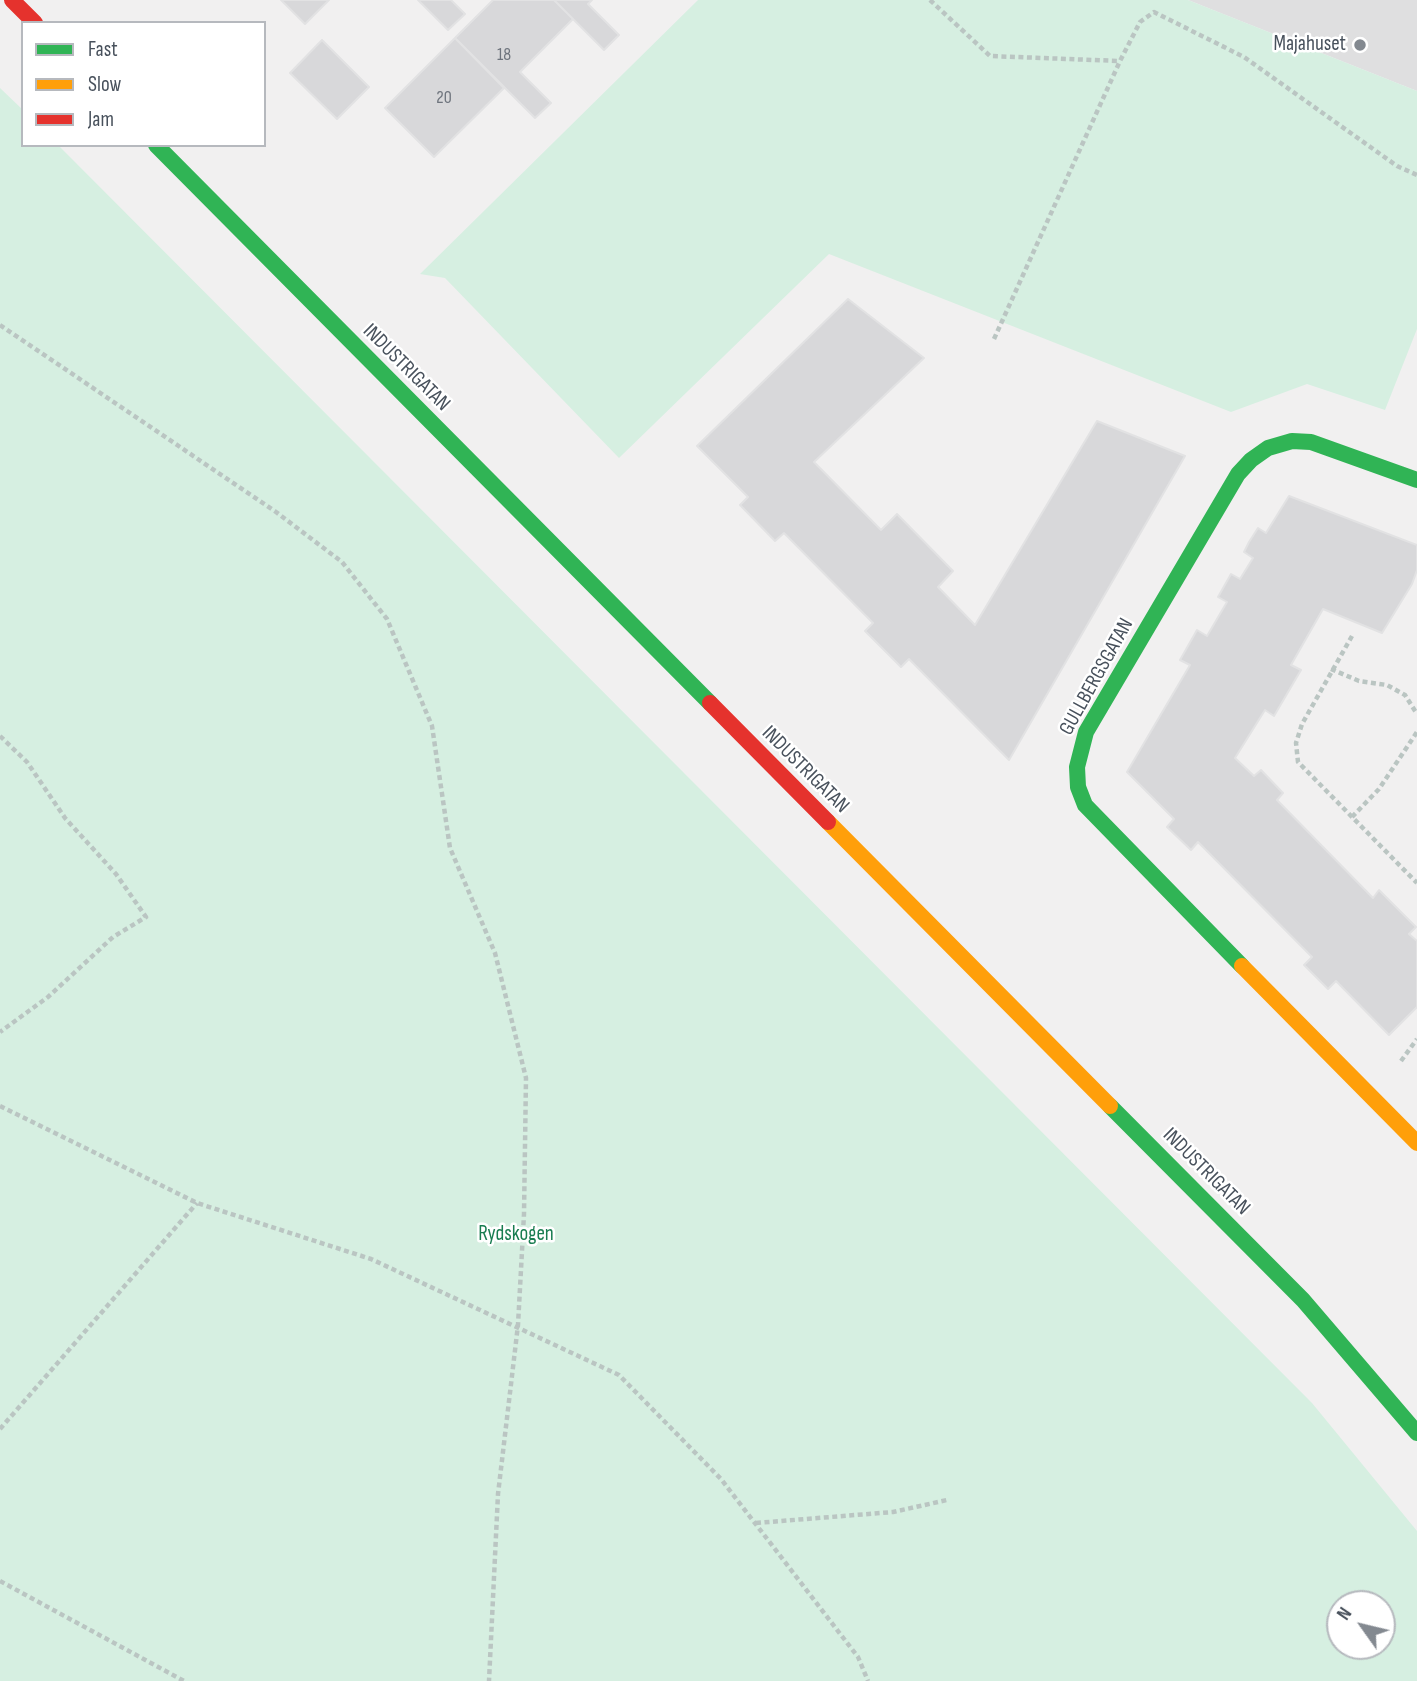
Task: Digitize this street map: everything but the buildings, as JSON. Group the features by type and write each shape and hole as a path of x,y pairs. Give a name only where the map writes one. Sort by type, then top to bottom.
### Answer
{"main road":[{"path":"12,0 32,21"},
{"name":"INDUSTRIGATAN","path":"158,147 1303,1300 1417,1433"},
{"name":"GULLBERGSGATAN","path":"1413,478 1311,442 1292,441 1268,448 1251,460 1238,474 1086,732 1077,767 1078,788 1085,805 1099,822 1417,1143"}],"path":[{"path":"930,0 990,56 1120,61"},
{"path":"994,339 1120,61 1140,22 1154,12 1244,57 1396,166 1417,175"},
{"path":"0,325 276,512 342,562 387,619 432,726 450,848 495,953 526,1078 524,1214 517,1325 498,1494 489,1681"},
{"path":"1352,636 1302,724 1296,743 1298,762 1417,883"},
{"path":"1331,669 1359,681 1387,685 1405,695 1417,714"},
{"path":"1352,817 1379,789 1417,732"},
{"path":"0,736 27,762 65,818 116,874 146,917 113,937 48,997 0,1032"},
{"path":"0,1106 197,1203 371,1259 619,1375 721,1479 858,1657 868,1681"},
{"path":"0,1429 197,1203"},
{"path":"755,1523 893,1512 947,1500"},
{"path":"0,1581 132,1650 184,1681"}],"shaded area":[{"name":"Majahuset","path":"1188,0 1417,0 1417,91"}],"green space":[{"path":"698,0 1188,0 1417,91 1417,329 1385,410 1307,384 1231,412 829,254 619,458 445,278 420,274"},
{"name":"Rydskogen","path":"0,88 21,108 21,147 60,147 1312,1403 1417,1531 1417,1681 0,1681"}],"traffic: fast":[{"path":"158,147 710,703"},
{"path":"1242,966 1085,805 1078,787 1077,767 1086,732 1238,474 1251,460 1268,448 1292,441 1311,442 1417,480"},
{"path":"1110,1106 1303,1300 1417,1433"}],"traffic: slow":[{"path":"828,822 1110,1106"},
{"path":"1242,966 1417,1143"}],"traffic: jam":[{"path":"12,0 33,21"},
{"path":"710,703 828,822"}],"place":[{"name":"Majahuset","path":"1360,45"}]}
